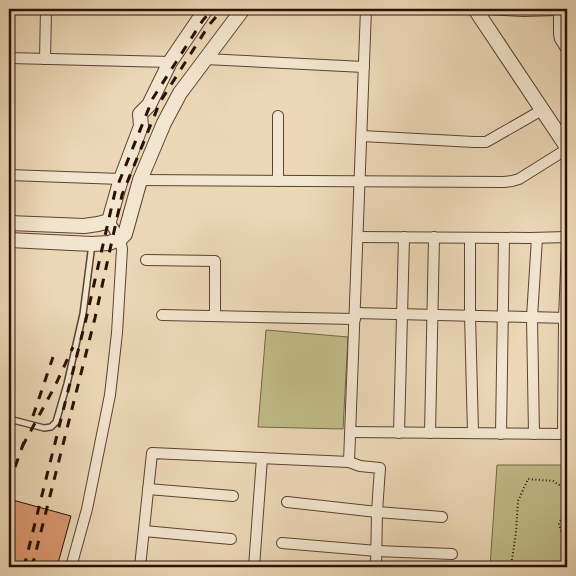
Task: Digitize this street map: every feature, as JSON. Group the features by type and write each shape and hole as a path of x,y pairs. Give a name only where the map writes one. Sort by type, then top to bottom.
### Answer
{"street":[{"path":"45,59 46,9"},
{"path":"71,567 87,509 110,395 117,333 122,254 120,239 109,221 121,180 141,126 140,114 150,105 170,62 206,9"},
{"path":"9,240 92,244 110,243 120,239 125,234 140,180 164,123 180,93 243,9"},
{"path":"349,462 366,9"},
{"path":"475,9 484,13 559,9 559,34 567,50"},
{"path":"140,180 512,181 518,179 567,148 484,13"},
{"path":"9,58 170,62"},
{"path":"205,59 364,67"},
{"path":"362,136 486,142 542,110"},
{"path":"278,116 278,181"},
{"path":"9,176 121,180"},
{"path":"9,223 84,226 109,221"},
{"path":"358,237 567,237"},
{"path":"399,433 404,237"},
{"path":"430,433 434,237"},
{"path":"470,238 473,433"},
{"path":"501,434 504,238"},
{"path":"534,434 532,317 537,238"},
{"path":"351,432 565,434 567,246"},
{"path":"146,260 215,262 215,316"},
{"path":"162,315 355,316 433,314 565,318"},
{"path":"140,567 152,453 349,462 360,466 380,468 376,567"},
{"path":"254,567 262,458"},
{"path":"148,489 233,496"},
{"path":"286,502 442,517"},
{"path":"144,531 231,539"},
{"path":"282,543 377,551 452,554"}],"lane":[{"path":"9,419 44,428 51,427 56,422 83,314 92,244"}],"path":[{"path":"511,567 518,501 528,480 553,481 567,490"},
{"path":"567,504 559,524 567,546"}],"shaded area":[{"path":"266,330 348,337 343,429 258,427"},
{"path":"497,465 567,465 567,567 490,567"}],"building":[{"path":"9,499 71,516 57,567 9,567"}],"railway":[{"path":"24,567 87,315 115,192 153,98 203,20 213,9"},
{"path":"32,567 95,318 122,195 160,102 209,25 223,9"},
{"path":"22,447 55,386 73,347"},
{"path":"33,416 53,357"},
{"path":"9,484 24,442"}]}
